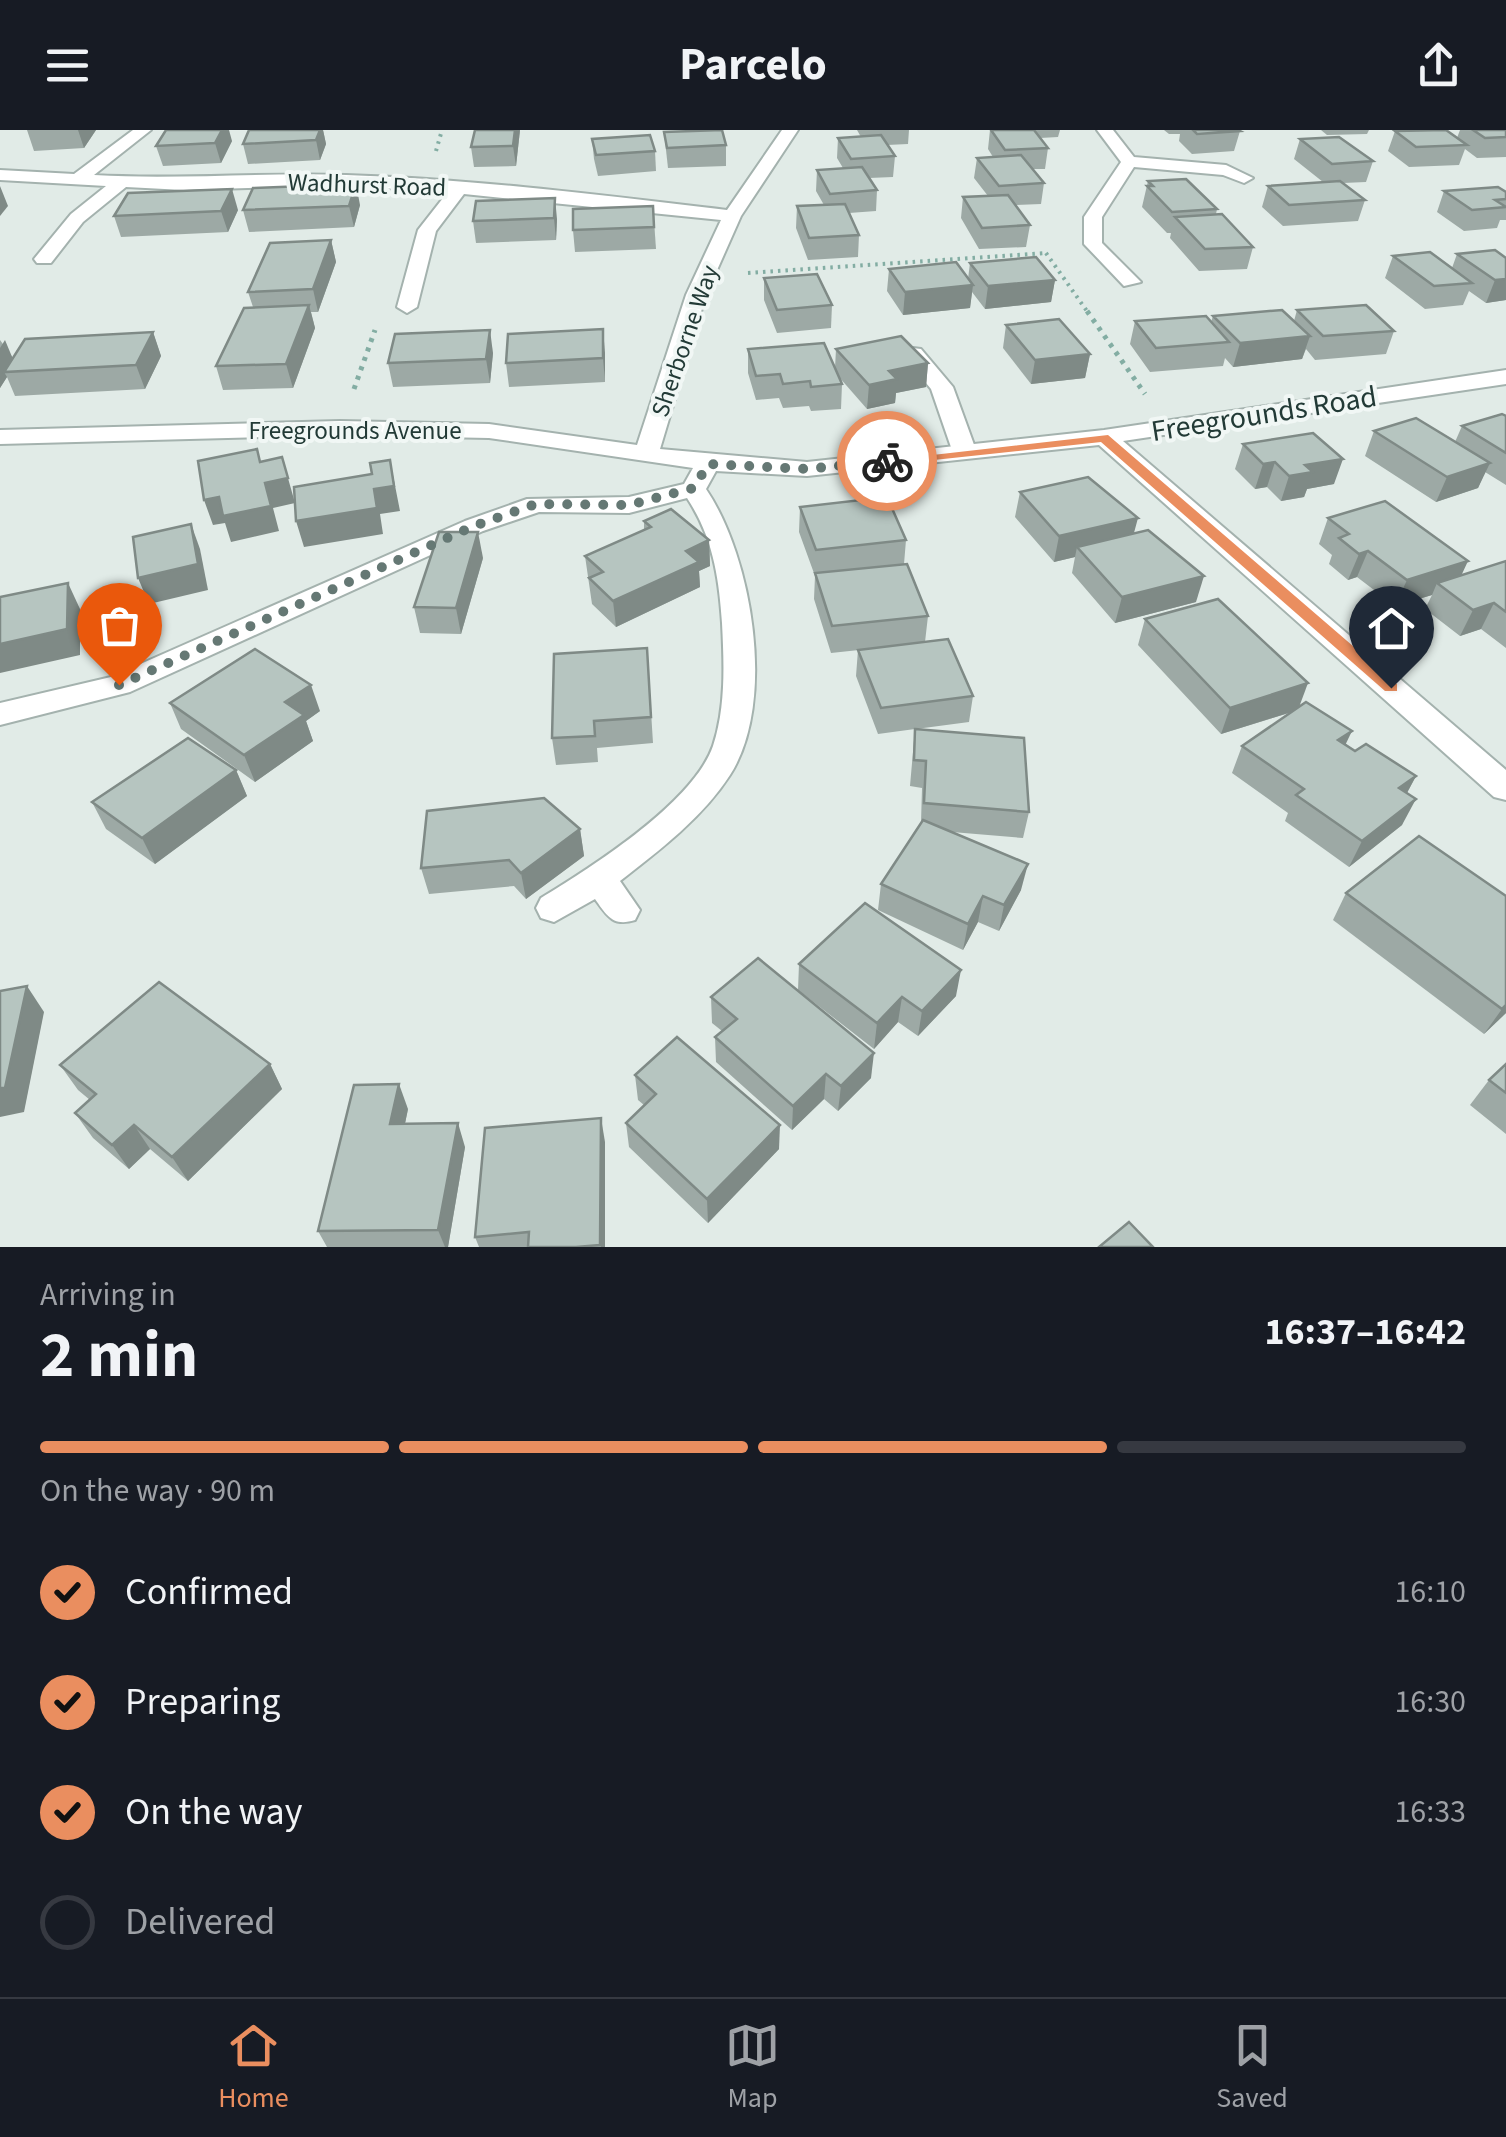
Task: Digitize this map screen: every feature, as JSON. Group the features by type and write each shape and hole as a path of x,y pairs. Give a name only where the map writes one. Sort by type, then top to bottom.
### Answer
{"street":[{"path":"74,182 143,130"},
{"name":"Sherborne Way","path":"647,453 705,276 732,216 790,130"},
{"path":"1105,130 1128,162 1226,170 1244,178"},
{"path":"1128,162 1093,217 1093,244 1132,282"},
{"name":"Wadhurst Road","path":"0,175 119,184 345,180 732,216"},
{"path":"44,259 77,218 119,184"},
{"path":"407,307 426,230 460,188"},
{"path":"913,354 942,387 964,452"},
{"name":"Freegrounds Road","path":"0,714 119,685 474,526 536,504 629,505 701,476 1104,438 1506,377"},
{"name":"Freegrounds Avenue","path":"0,438 340,428 490,431 647,453 701,476"},
{"path":"1104,438 1506,788"},
{"path":"554,908 600,880 692,799 728,752 740,682 732,564 701,476"},
{"path":"600,880 622,910"}],"path":[{"path":"705,276 1046,252 1093,244"},
{"path":"1046,252 1168,428"},
{"path":"340,428 378,324 407,307"}],"building":[{"path":"166,130 222,130 215,143 156,146"},
{"path":"249,130 320,130 316,140 243,144"},
{"path":"475,130 515,130 513,146 471,147"},
{"path":"722,130 726,145 667,148 664,132"},
{"path":"991,130 1034,130 1048,148 1005,150"},
{"path":"1193,130 1238,130 1240,131 1197,134"},
{"path":"1446,130 1467,145 1416,147 1395,131"},
{"path":"1473,130 1506,130 1506,137 1485,138"},
{"path":"650,135 655,151 596,155 592,139"},
{"path":"881,135 895,156 851,159 838,138"},
{"path":"1339,137 1373,161 1332,164 1300,139"},
{"path":"1021,155 1044,183 999,186 977,158"},
{"path":"862,167 877,190 830,194 817,170"},
{"path":"1186,179 1217,209 1172,212 1147,186 1153,186 1148,181"},
{"path":"1340,181 1365,200 1289,205 1268,186"},
{"path":"356,184 349,206 243,210 253,188"},
{"path":"1498,187 1506,192 1506,199 1495,200 1506,207 1472,210 1444,191"},
{"path":"232,189 221,211 114,216 128,193"},
{"path":"1008,195 1030,225 982,228 963,197"},
{"path":"555,198 554,218 473,221 476,201"},
{"path":"845,204 859,235 809,238 797,206"},
{"path":"653,206 654,227 573,230 573,209"},
{"path":"1222,214 1253,247 1205,249 1175,217"},
{"path":"331,240 313,289 248,292 270,243"},
{"path":"1495,250 1506,258 1506,279 1495,280 1457,254"},
{"path":"1430,252 1472,283 1434,286 1393,256"},
{"path":"1036,257 1055,280 988,286 970,263"},
{"path":"956,262 973,285 905,292 889,269"},
{"path":"817,274 832,305 777,310 764,278"},
{"path":"309,305 286,364 216,366 244,308"},
{"path":"1366,305 1394,331 1323,336 1297,310"},
{"path":"1282,310 1310,336 1240,343 1213,316"},
{"path":"1206,316 1229,342 1156,348 1135,321"},
{"path":"1059,319 1090,354 1035,360 1006,325"},
{"path":"603,329 603,358 506,363 508,334"},
{"path":"490,330 486,359 388,363 395,334"},
{"path":"153,332 136,365 4,372 25,339"},
{"path":"901,336 928,363 889,371 897,379 869,385 836,349"},
{"path":"824,343 842,384 811,387 810,381 783,384 780,374 756,376 748,349"},
{"path":"1506,416 1506,453 1462,426"},
{"path":"1416,418 1490,463 1447,477 1374,431"},
{"path":"1313,433 1343,459 1305,465 1313,472 1289,476 1275,462 1263,464 1243,444"},
{"path":"257,449 260,462 282,457 288,478 265,483 271,506 223,516 219,497 204,500 198,461"},
{"path":"390,460 394,486 374,489 377,508 296,521 294,487 372,474 370,463"},
{"path":"1088,477 1138,518 1059,536 1020,492"},
{"path":"887,497 906,540 816,550 800,507"},
{"path":"1385,501 1468,561 1407,580 1368,551 1359,554 1339,538 1349,534 1328,518"},
{"path":"671,509 709,540 686,551 699,562 613,601 589,578 603,572 585,556 651,527 644,521"},
{"path":"191,524 198,564 138,578 133,537"},
{"path":"1148,530 1204,576 1122,597 1077,547"},
{"path":"439,532 478,532 456,608 414,607"},
{"path":"1506,561 1506,612 1494,603 1473,610 1437,583"},
{"path":"907,564 928,616 832,626 815,573"},
{"path":"68,583 67,629 0,644 0,597"},
{"path":"1218,599 1308,683 1230,708 1145,619"},
{"path":"948,639 973,696 881,708 858,650"},
{"path":"647,648 651,717 594,721 595,736 552,738 554,654"},
{"path":"255,649 311,685 285,702 304,715 244,755 170,703"},
{"path":"1306,702 1352,731 1338,740 1355,751 1366,744 1416,776 1399,788 1416,799 1362,841 1296,795 1304,789 1242,746"},
{"path":"915,729 1024,738 1029,812 924,803 926,761 914,760"},
{"path":"188,738 236,770 142,838 92,802"},
{"path":"544,798 580,829 521,873 509,860 421,868 427,811"},
{"path":"923,820 1028,864 1004,905 983,896 968,924 881,884"},
{"path":"1419,836 1506,896 1506,1005 1502,1009 1346,893"},
{"path":"865,903 961,970 922,1011 902,997 877,1023 799,964"},
{"path":"758,958 874,1053 841,1086 826,1074 793,1106 715,1037 737,1019 711,997"},
{"path":"159,982 270,1064 172,1157 134,1125 112,1145 75,1113 96,1094 60,1065"},
{"path":"27,986 5,1088 0,1088 0,991"},
{"path":"677,1037 780,1125 707,1199 626,1123 656,1094 635,1075"},
{"path":"1506,1064 1506,1093 1489,1080"},
{"path":"399,1084 390,1124 458,1123 438,1230 318,1231 354,1085"},
{"path":"601,1118 600,1245 528,1247 529,1232 475,1237 485,1128"},
{"path":"1129,1222 1153,1247 1099,1247"}],"way so far":[{"path":"119,685 474,526 536,504 629,505 694,488 708,464 807,469 887,461"}],"route":[{"path":"887,461 1104,438 1391,688"}]}
